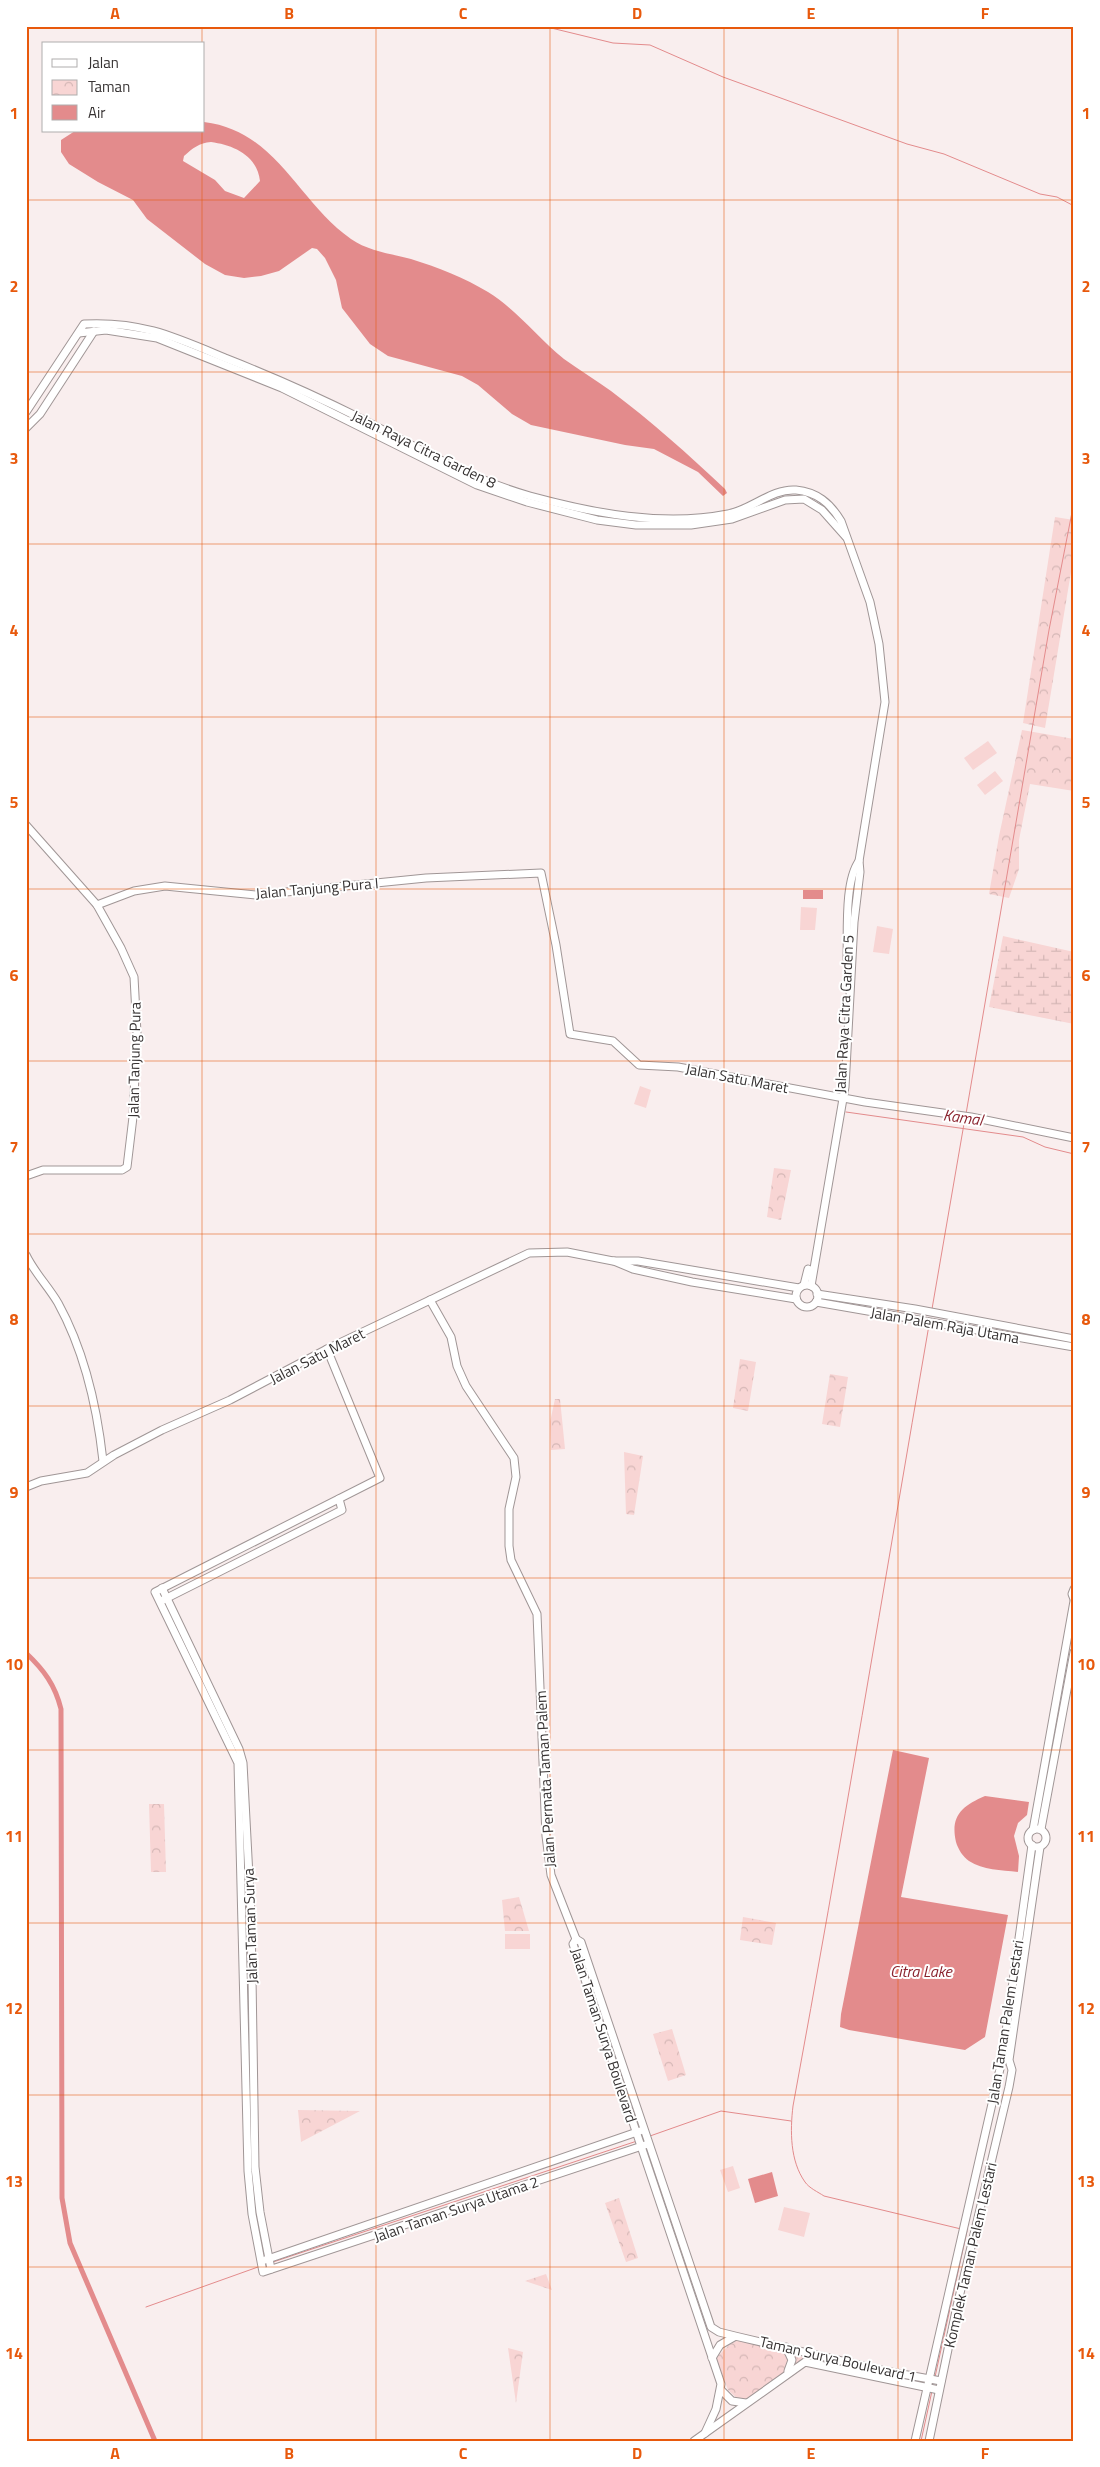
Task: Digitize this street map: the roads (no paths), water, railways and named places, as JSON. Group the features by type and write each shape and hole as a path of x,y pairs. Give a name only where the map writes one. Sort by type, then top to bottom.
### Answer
{"street":[{"name":"Jalan Raya Citra Garden 8","path":"79,333 84,324 134,325 161,331 237,366"},
{"name":"Jalan Raya Citra Garden 8","path":"79,333 117,330 157,338 284,382 342,409 482,480 529,496 593,511 645,517 690,519 736,512 772,495 794,490 809,492 822,498 841,521 846,537"},
{"path":"26,428 40,414 94,331"},
{"path":"26,412 37,399 79,333"},
{"name":"Jalan Raya Citra Garden 5","path":"796,1299 804,1286 840,1096 848,1036 859,861 885,702 879,644 870,602 846,537"},
{"name":"Jalan Tanjung Pura","path":"26,825 97,905 122,948 134,977 137,1033 129,1164 122,1170 43,1170 26,1176"},
{"name":"Jalan Raya Citra Garden 5","path":"840,1096 851,887 853,872 859,861"},
{"name":"Jalan Tanjung Pura I","path":"97,905 134,891 165,886 256,895 433,877 541,873"},
{"name":"Jalan Satu Maret","path":"541,873 556,945 570,1034 613,1041 639,1065 678,1067 855,1100 971,1117 1074,1138"},
{"path":"848,1036 850,1039 849,1092 855,1100"},
{"name":"Jalan Satu Maret","path":"26,1487 41,1481 86,1474 103,1461 162,1430 255,1388 327,1349 529,1253 567,1252 804,1286"},
{"path":"26,1255 57,1302 86,1370 95,1404 103,1461"},
{"name":"Jalan Satu Maret","path":"613,1260 633,1269 692,1282 796,1299"},
{"path":"804,1286 817,1294 816,1302"},
{"name":"Jalan Palem Raja Utama","path":"817,1294 924,1311 1074,1339"},
{"name":"Jalan Palem Raja Utama","path":"796,1299 805,1306 816,1302 1074,1347"},
{"name":"Jalan Permata Taman Palem","path":"430,1300 451,1337 457,1366 466,1386 514,1458 516,1477 509,1509 509,1546 511,1560 537,1614 546,1836 551,1875 576,1939"},
{"name":"Jalan Taman Surya","path":"263,2272 264,2260 248,2171 238,1763 163,1599 162,1588 380,1478 327,1349"},
{"path":"163,1599 342,1510 339,1499"},
{"path":"1037,1829 1074,1600 1072,1594 1074,1588"},
{"path":"1037,1829 1046,1834 1046,1840 1040,1847 1032,1845 1028,1838 1037,1829 1074,1652"},
{"name":"Jalan Taman Palem Lestari","path":"962,2229 1002,2060 1032,1845"},
{"name":"Jalan Taman Palem Lestari","path":"1012,2070 1009,2060 1040,1847"},
{"name":"Jalan Taman Surya Boulevard","path":"576,1939 573,1944 708,2322 715,2330 735,2336"},
{"name":"Komplek Taman Palem Lestari","path":"915,2441 933,2390 1012,2070"},
{"path":"264,2260 642,2138"},
{"name":"Jalan Taman Surya Boulevard","path":"642,2138 721,2390"},
{"name":"Jalan Taman Surya Utama 2","path":"263,2272 642,2138"},
{"name":"Komplek Taman Palem Lestari","path":"929,2441 934,2380 962,2229"},
{"name":"Jalan Taman Surya","path":"264,2260 271,2270"},
{"path":"712,2358 722,2343 735,2336"},
{"name":"Taman Surya Boulevard 1","path":"735,2336 934,2380"},
{"path":"786,2347 792,2360 787,2373"},
{"name":"Taman Surya Boulevard 1","path":"747,2403 802,2363 811,2362 933,2390"},
{"path":"704,2433 714,2414 721,2390 732,2401 747,2403"},
{"path":"694,2441 747,2403"}],"water":[{"path":"205,122 229,128 250,139 268,153 332,223 351,239 372,249 441,269 488,292 518,315 564,359 611,391 655,426 725,489 727,493 723,496 698,472 654,449 625,445 531,425 512,414 478,385 462,376 388,356 370,344 342,308 336,280 325,258 317,249 312,248 279,271 244,278 225,275 205,264 147,219 133,200 69,164 61,152 61,140 73,132 205,132","holes":["211,142 228,146 249,158 258,172 260,181 244,198 225,191 215,180 183,161 184,156 200,145"]},
{"path":"803,890 823,890 823,899 803,899"},
{"name":"Citra Lake","path":"893,1750 929,1758 901,1897 1008,1915 985,2037 965,2050 840,2027"},
{"path":"985,1796 1029,1802 1027,1815 1018,1823 1014,1836 1019,1856 1018,1872 992,1869 974,1864 961,1853 958,1847 955,1833 956,1819 964,1808"},
{"path":"772,2172 778,2196 755,2203 748,2179"}],"waterway":[{"path":"543,26 613,43 650,45 723,77 907,144 944,154 1040,194 1057,197 1074,206"},
{"path":"966,1114 1049,630 1074,502"},
{"name":"Kamal","path":"846,1112 1023,1137 1045,1147 1074,1154"},
{"path":"932,1309 965,1118"},
{"path":"929,1325 793,2106 792,2146 796,2165 805,2182 824,2196 961,2229"},
{"path":"26,1653 48,1678 56,1693 61,1709 62,2198 70,2243 155,2441"},
{"path":"650,2136 721,2111 791,2121"},
{"path":"273,2262 637,2141"},
{"path":"935,2377 967,2231"},
{"path":"146,2307 258,2267"},
{"path":"921,2441 932,2391"}]}
